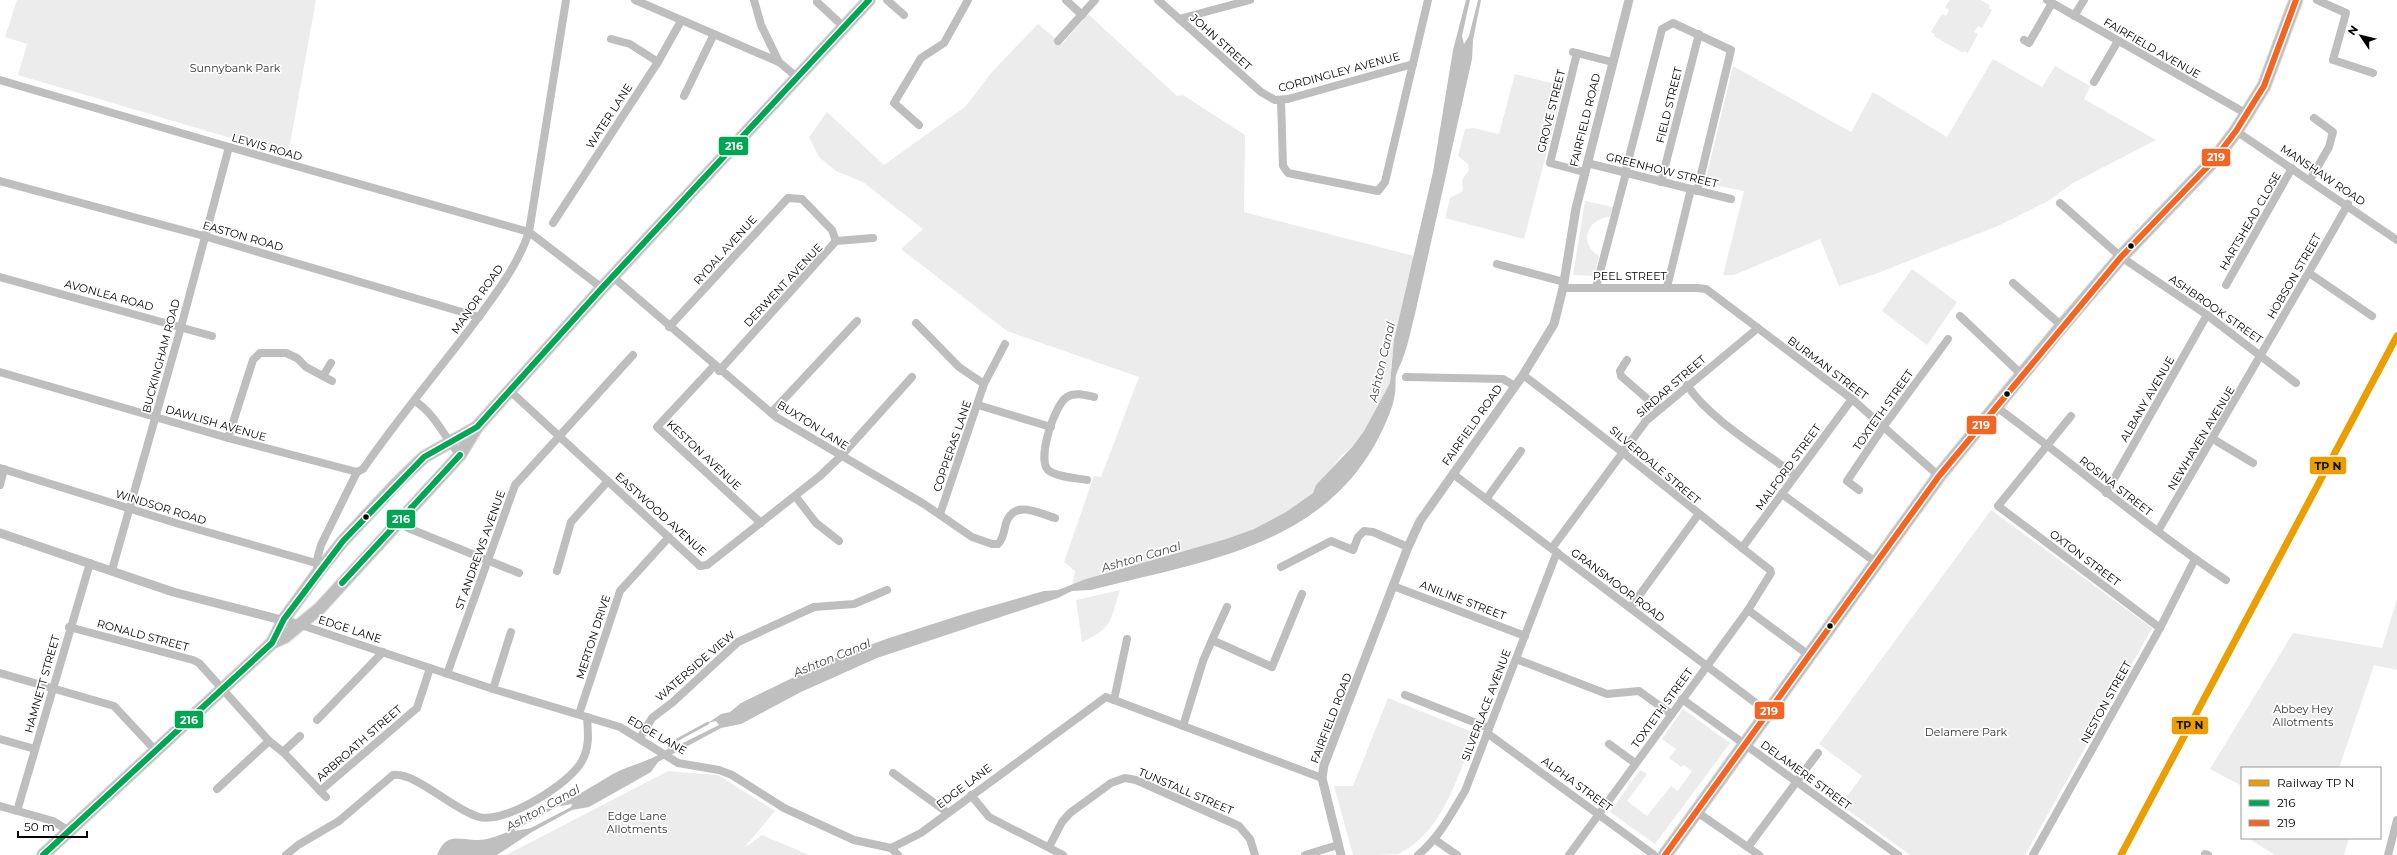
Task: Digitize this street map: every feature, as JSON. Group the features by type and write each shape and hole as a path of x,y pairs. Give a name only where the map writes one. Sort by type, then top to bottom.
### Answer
{"highway":[{"path":"1665,855 1939,476 2021,374 2121,257 2214,160 2236,131 2264,86 2296,0"}],"main road":[{"path":"43,855 223,690 272,643 285,637 320,608 460,455 477,427 602,288 869,0"},
{"path":"272,643 284,619 318,567 413,465 429,453 477,427"}],"street":[{"name":"MANOR ROAD","path":"318,567 328,526 358,472 363,469 479,317 508,274 525,245 529,232 566,0"},
{"path":"754,0 767,39 779,62"},
{"path":"887,0 904,15"},
{"path":"919,125 894,104 921,58 944,44 968,0"},
{"path":"1066,0 1082,14"},
{"path":"1058,41 1095,0"},
{"name":"JOHN STREET","path":"1158,0 1271,99"},
{"path":"1179,19 1250,0"},
{"path":"1281,100 1283,166 1288,173 1378,191 1385,182 1428,0"},
{"name":"FAIRFIELD ROAD","path":"1341,855 1322,778 1327,759 1408,547 1426,511 1523,375 1554,324 1564,285 1573,222 1585,167 1629,0"},
{"path":"2074,16 2084,0"},
{"path":"2317,0 2346,13 2333,60 2373,73"},
{"path":"639,1 779,62 798,78"},
{"path":"2024,40 2029,43 2050,1"},
{"name":"FAIRFIELD AVENUE","path":"2050,1 2247,114"},
{"path":"817,2 844,27"},
{"name":"WATER LANE","path":"553,223 658,62 681,20"},
{"path":"1596,287 1662,29 1673,23 1731,50 1694,190 1666,287"},
{"path":"684,96 714,34"},
{"name":"FIELD STREET","path":"1661,182 1699,34"},
{"path":"611,39 630,44 658,62"},
{"path":"2094,82 2118,41"},
{"name":"GROVE STREET","path":"1585,167 1550,163 1571,76 1575,52 1612,62"},
{"name":"CORDINGLEY AVENUE","path":"1271,99 1281,100 1413,64"},
{"name":"LEWIS ROAD","path":"0,80 529,232"},
{"path":"2310,180 2332,139 2333,132 2314,118"},
{"name":"MANSHAW ROAD","path":"2236,131 2348,204 2397,240"},
{"name":"BUCKINGHAM ROAD","path":"112,570 181,327 204,236 229,147"},
{"name":"GREENHOW STREET","path":"1585,167 1625,173 1732,199"},
{"name":"HARTSHEAD CLOSE","path":"2226,285 2292,168"},
{"name":"EASTON ROAD","path":"0,181 204,236 479,317"},
{"name":"RYDAL AVENUE","path":"669,327 788,198 802,199 832,230 836,241"},
{"name":"ASHBROOK STREET","path":"2060,203 2121,257 2207,315 2262,355 2296,383"},
{"name":"HOBSON STREET","path":"2262,355 2348,204"},
{"path":"529,232 602,288"},
{"name":"DERWENT AVENUE","path":"717,368 836,241 873,238"},
{"name":"PEEL STREET","path":"1497,264 1564,285 1596,287 1697,288"},
{"path":"2309,273 2372,316"},
{"name":"AVONLEA ROAD","path":"0,277 212,336"},
{"name":"BUXTON LANE","path":"613,277 669,327 771,413 940,514 979,540 996,545 1001,541 1009,517 1018,509 1024,508 1055,518"},
{"path":"2013,283 2062,326"},
{"name":"BURMAN STREET","path":"1697,288 1706,289 1852,399 1939,476"},
{"name":"ALBANY AVENUE","path":"2106,493 2207,315"},
{"path":"1960,316 2021,374"},
{"path":"771,413 857,321"},
{"path":"916,324 959,367 984,384"},
{"name":"SIRDAR STREET","path":"1555,550 1622,452 1646,421 1687,385 1758,328"},
{"name":"TOXTETH STREET","path":"1860,490 1847,481 1884,426 1948,339"},
{"name":"COPPERAS LANE","path":"940,514 984,384 1005,344"},
{"path":"228,438 253,360 260,353 286,353 297,358 306,367 332,381"},
{"name":"NEWHAVEN AVENUE","path":"2158,531 2262,355"},
{"name":"ST ANDREWS AVENUE","path":"447,674 487,559 515,485 632,356"},
{"path":"1627,360 1620,371 1621,376 1659,409"},
{"path":"323,376 331,364"},
{"name":"KESTON AVENUE","path":"717,368 657,427 761,523"},
{"name":"DAWLISH AVENUE","path":"0,372 228,438 358,472"},
{"name":"SILVERDALE STREET","path":"1523,375 1622,452 1698,515 1772,573"},
{"name":"EASTWOOD AVENUE","path":"510,391 700,566 707,564 796,497 841,456 912,377"},
{"path":"1406,377 1503,380 1514,386"},
{"path":"1687,385 1698,400 1713,414 1795,475"},
{"path":"1087,480 1048,469 1043,457 1056,412 1065,398 1082,394 1094,397"},
{"name":"MALFORD STREET","path":"1742,548 1852,399"},
{"path":"415,401 432,414 449,443 460,455"},
{"path":"978,405 1051,428"},
{"name":"ROSINA STREET","path":"1995,406 2047,444 2106,493 2226,580"},
{"path":"2047,444 2071,416"},
{"path":"2213,439 2253,463"},
{"name":"OXTON STREET","path":"2047,444 1998,506 2160,628"},
{"path":"1487,498 1521,451"},
{"path":"0,485 2,469"},
{"name":"WINDSOR ROAD","path":"2,469 129,509 300,559 318,567"},
{"name":"GRANSMOOR ROAD","path":"1453,474 1487,498 1769,713"},
{"path":"557,571 571,522 608,481"},
{"path":"1782,494 1877,563"},
{"path":"796,497 816,523 839,542"},
{"path":"1630,608 1698,515"},
{"path":"408,528 519,573"},
{"path":"1281,567 1331,541 1353,550 1358,537 1364,532 1373,532 1408,547"},
{"name":"EDGE LANE","path":"0,533 173,592 284,619 493,689 620,727 640,738 678,763 719,770 745,783 784,808 819,826 854,840 891,848 921,833 1106,697 1114,700"},
{"name":"MERTON DRIVE","path":"579,714 620,591 669,537"},
{"name":"SILVERLACE AVENUE","path":"1418,855 1434,839 1444,826 1465,791 1525,636 1555,550"},
{"name":"NESTON STREET","path":"2033,855 2160,628 2195,559"},
{"name":"HAMNETT STREET","path":"17,811 69,627 90,563"},
{"name":"TOXTETH STREET","path":"1569,855 1748,610 1772,573"},
{"name":"ANILINE STREET","path":"1393,586 1525,636"},
{"name":"WATERSIDE VIEW","path":"640,738 652,718 669,705 738,642 814,607 854,604 888,590"},
{"path":"1212,640 1272,667 1302,594"},
{"path":"1183,726 1203,661 1227,607"},
{"path":"1748,610 1810,656"},
{"name":"RONALD STREET","path":"69,627 193,660 223,690 269,741 283,752 323,794"},
{"path":"493,689 511,632"},
{"path":"1127,639 1114,700 1322,778"},
{"path":"317,720 383,652"},
{"path":"1516,659 1608,694 1639,691 1671,714"},
{"name":"ARBROATH STREET","path":"323,794 417,708 430,668"},
{"path":"0,673 114,706 156,751"},
{"name":"ALPHA STREET","path":"1406,695 1488,730 1654,855"},
{"name":"DELAMERE STREET","path":"1682,699 1898,855"},
{"path":"286,855 298,845 339,821 393,775 409,777 473,815 486,818 508,813 565,781 577,769 588,745 587,717"},
{"path":"283,752 300,736"},
{"path":"0,739 35,748"},
{"path":"216,788 269,741"},
{"path":"1609,744 1636,763"},
{"path":"1748,847 1818,753"},
{"path":"893,773 948,813"},
{"name":"TUNSTALL STREET","path":"1049,847 1062,822 1070,813 1111,783 1125,778 1136,780 1239,826 1250,840 1255,855"},
{"path":"971,795 989,817 1063,855"},
{"path":"0,806 53,820 69,831"},
{"path":"1697,812 1759,855"},
{"path":"2388,855 2397,820"},
{"path":"1434,839 1457,855"},
{"path":"1305,855 1338,845"},
{"path":"891,848 898,855"}],"green space":[{"name":"Sunnybank Park","path":"17,0 316,0 288,155 18,75 27,44 5,37"},
{"path":"1950,0 1981,0 1990,5 1989,8 1992,10 1982,28 1978,26 1974,32 1978,34 1968,53 1964,51 1963,53 1934,36 1935,34 1931,32 1942,14 1946,16 1949,10 1945,7"},
{"path":"1088,14 1177,96 1183,95 1245,135 1244,212 1414,256 1392,357 1390,383 1364,431 1353,446 1341,456 1313,493 1286,512 1254,529 1226,539 1086,579 1072,586 1075,571 1064,562 1094,476 1101,477 1139,377 1007,331 901,249 923,229 863,182 836,171 819,157 809,137 827,112 884,165 966,106 991,73 1038,24 1062,44"},
{"path":"1993,59 2042,87 2055,66 2090,86 2084,99 2156,140 2073,183 2048,201 2000,225 1878,273 1839,286 1820,239 1734,275 1723,275 1744,191 1705,183 1733,66 1851,132 1873,92 1947,137"},
{"path":"1515,74 1564,86 1524,239 1445,218 1450,198 1463,191 1462,180 1469,170 1468,164 1458,156 1465,129 1474,128 1499,134"},
{"path":"1585,201 1613,207 1610,217 1602,218 1596,222 1588,232 1587,239 1589,245 1592,251 1599,256 1594,276 1573,275"},
{"path":"1912,269 1957,302 1927,345 1882,311"},
{"name":"Delamere Park","path":"1991,510 2152,628 2025,855 1910,855 1841,805 1862,776 1819,744"},
{"path":"1120,590 1112,616 1105,628 1082,642 1076,600"},
{"name":"Abbey Hey Allotments","path":"2397,599 2397,670 2374,665 2339,767 2241,767 2241,785 2210,769 2293,633 2382,648"},
{"path":"1388,698 1475,733 1447,801 1438,818 1427,832 1414,844 1398,854 1353,855 1334,786 1353,786"},
{"path":"1683,709 1730,743 1655,844 1610,812 1640,770 1647,774 1627,801 1647,816 1671,786 1678,791 1692,771 1684,765 1681,767 1669,758 1676,749 1662,739"},
{"name":"Edge Lane Allotments","path":"668,771 718,775 775,811 744,848 762,835 809,855 506,855"},
{"path":"2250,839 2349,839 2344,855 2275,855"}],"shaded area":[{"path":"1466,0 1470,0 1462,36 1464,44 1469,36 1478,0 1481,0 1473,40 1472,59 1415,314 1406,350 1396,375 1393,404 1386,422 1363,464 1334,496 1300,522 1262,541 1221,556 1179,569 1091,590 1072,591 1058,598 877,658 801,692 741,724 721,728 658,762 651,772 637,780 589,807 572,810 532,832 497,855 437,855 440,848 448,840 480,840 495,837 514,829 515,831 531,828 571,807 572,804 561,806 559,804 621,770 655,757 662,753 675,741 675,747 719,725 716,721 708,723 721,714 730,712 741,703 825,662 886,639 967,613 1044,591 1058,590 1086,579 1226,539 1254,529 1286,512 1313,493 1316,485 1353,446 1364,431 1390,383 1394,340 1433,172 1453,50"}],"waterway":[{"path":"675,741 708,723"},
{"name":"Ashton Canal","path":"514,829 559,804"}],"transit line":[{"name":"216","path":"43,855 272,643 284,619 343,541 424,457 477,427 602,288 869,0"},
{"name":"219","path":"1665,855 1939,476 2121,257 2214,160 2236,131 2264,86 2296,0"},
{"path":"2121,855 2397,336"},
{"name":"216","path":"342,583 460,455"}]}
